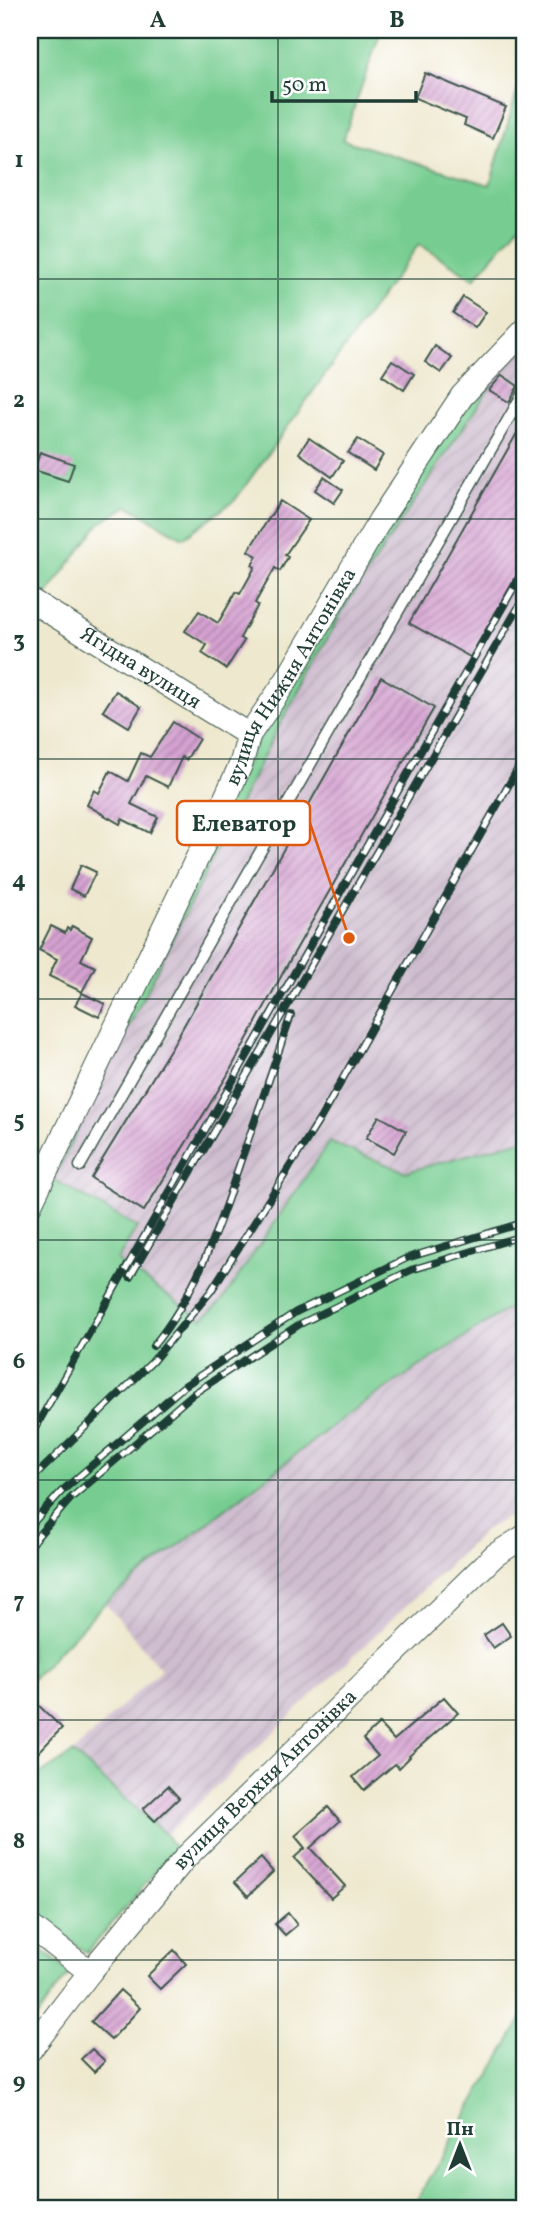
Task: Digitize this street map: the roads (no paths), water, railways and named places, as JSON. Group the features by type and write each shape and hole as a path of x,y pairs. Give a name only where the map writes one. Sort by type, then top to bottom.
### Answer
{"street":[{"name":"вулиця Нижня Антонівка","path":"30,1205 215,821 241,764 249,735 286,681 380,520 462,396 525,330"},
{"name":"Ягідна вулиця","path":"30,600 249,735"},
{"name":"вулиця Верхня Антонівка","path":"30,2050 90,1972 186,1857 495,1555 525,1536"},
{"path":"30,1926 90,1972"}],"lane":[{"path":"80,1166 525,390"}],"railway":[{"path":"30,1437 525,568"},
{"path":"130,1277 525,596"},
{"path":"30,1481 152,1362 211,1291 320,1119 525,756"},
{"path":"153,1346 183,1303 206,1256 291,1015"},
{"path":"30,1526 62,1491 184,1386 296,1312 407,1258 525,1222"},
{"path":"30,1545 71,1498 193,1394 300,1324 411,1270 525,1235"}],"place":[{"name":"Елеватор","path":"349,938"}]}
